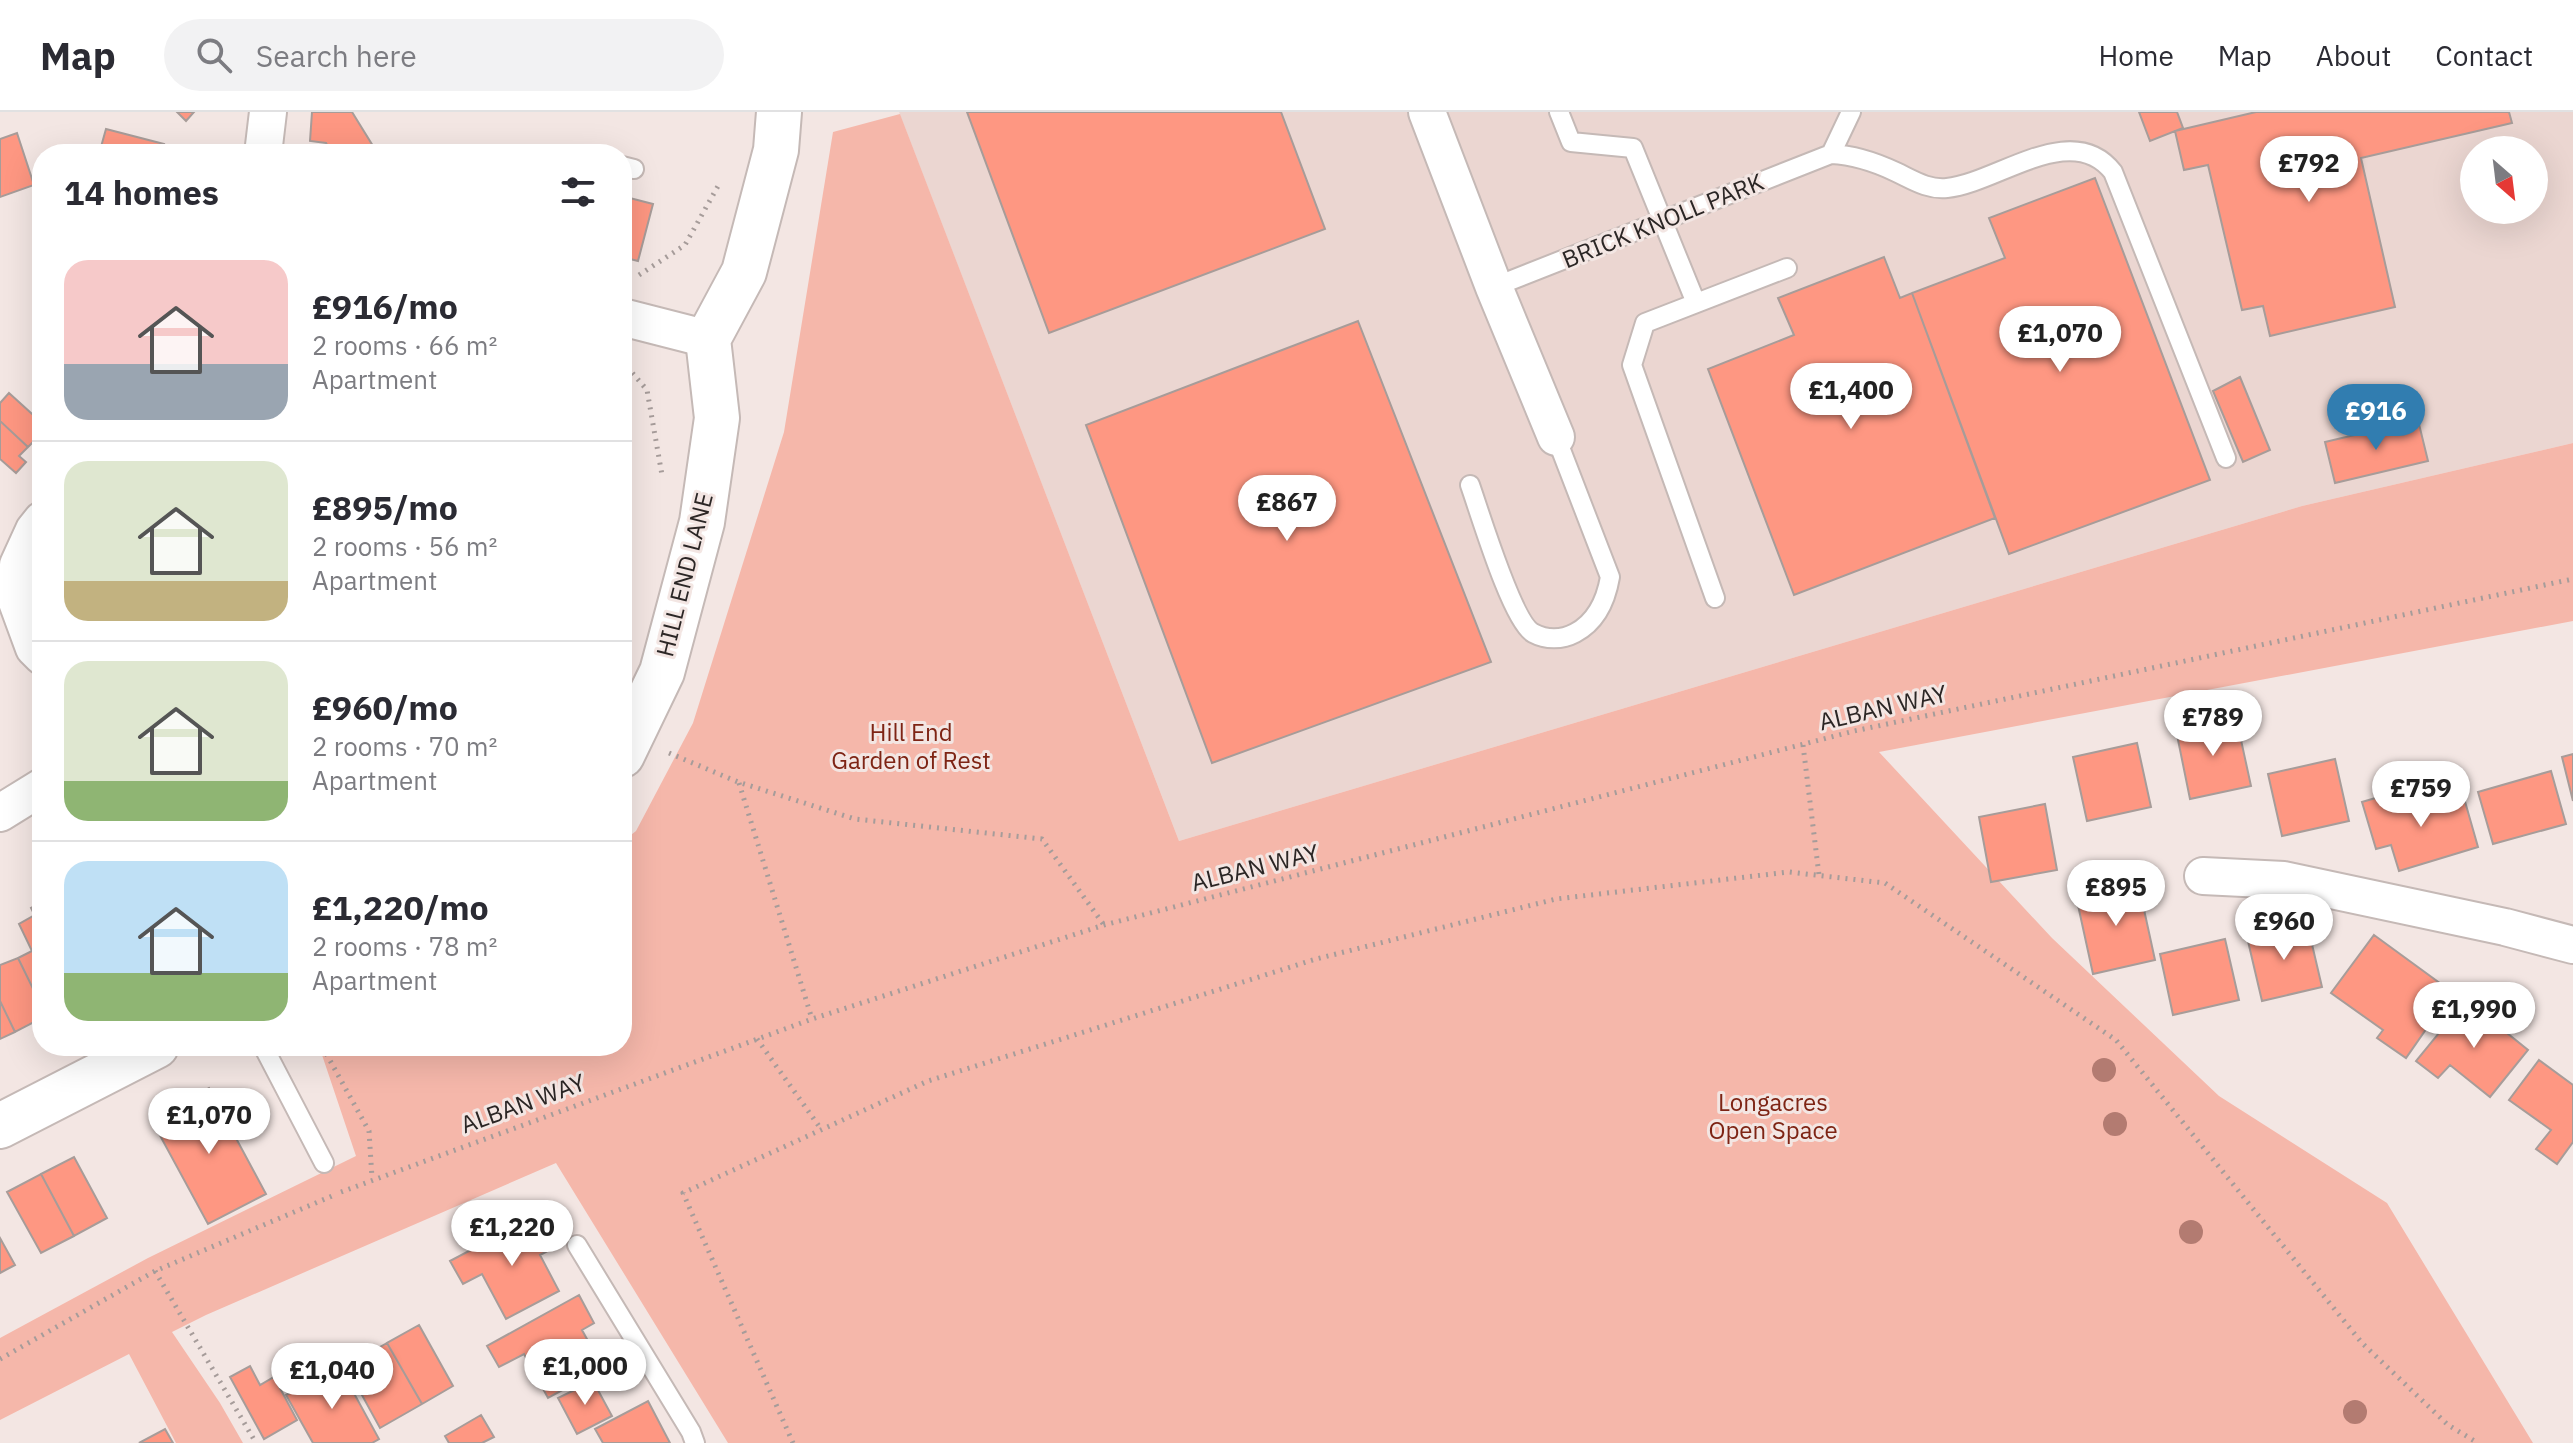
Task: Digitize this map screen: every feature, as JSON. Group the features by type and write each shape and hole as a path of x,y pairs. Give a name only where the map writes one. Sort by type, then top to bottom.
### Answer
{"street":[{"path":"264,144 268,112"},
{"path":"632,320 708,339 744,272 776,150 779,112"},
{"path":"1427,112 1556,437"},
{"name":"HILL END LANE","path":"632,734 662,672 702,522 717,418 708,339"},
{"path":"32,534 18,565 16,599 32,643"},
{"path":"0,813 32,793"},
{"path":"2203,876 2284,880 2505,927 2573,945"},
{"path":"0,1126 136,1056"}],"lane":[{"path":"1559,112 1571,142 1633,148 1696,303"},
{"path":"1851,112 1831,154 1853,155 1923,186 1947,189 2051,152 2084,152 2106,164 2113,172 2226,458"},
{"name":"BRICK KNOLL PARK","path":"1494,287 1831,154"},
{"path":"1715,598 1632,365 1645,323 1787,268"},
{"path":"1470,485 1517,615 1532,633 1557,639 1577,632 1598,612 1607,596 1610,577 1556,437"},
{"path":"268,1056 324,1163"},
{"path":"577,1245 695,1443"}],"path":[{"path":"639,275 685,245 720,183"},
{"path":"632,373 647,390 662,477"},
{"name":"ALBAN WAY","path":"0,1359 155,1271 372,1178 812,1019 1104,925 1854,731 2573,579"},
{"path":"1803,745 1819,875"},
{"path":"632,748 855,819 1042,839 1104,925"},
{"path":"738,782 812,1019"},
{"path":"793,1443 683,1193 928,1081 1316,959 1556,899 1789,872 1885,883 2116,1040 2362,1343 2448,1425 2478,1443"},
{"path":"756,1039 821,1129"},
{"path":"328,1056 369,1131 372,1178"},
{"path":"155,1271 256,1443"}],"shaded area":[{"path":"899,112 2573,112 2573,443 2302,506 1179,841"}],"green space":[{"name":"Longacres Open Space","path":"900,114 1179,841 2302,506 2573,443 2573,621 1879,752 2052,938 2219,1096 2387,1203 2533,1443 728,1443 556,1163 172,1332 243,1443 176,1443 129,1354 0,1420 0,1338 148,1258 356,1156 322,1056 632,1056 632,834 693,723 784,432 833,132"}],"building":[{"path":"177,112 194,112 186,121"},
{"path":"312,112 352,112 372,144 327,144 310,141"},
{"path":"967,112 1281,112 1325,229 1049,333"},
{"path":"2139,112 2177,112 2183,128 2150,141"},
{"path":"2256,112 2509,112 2512,123 2361,158 2395,307 2270,336 2263,306 2242,310 2208,165 2184,170 2175,131"},
{"path":"106,129 164,144 102,144"},
{"path":"17,133 32,186 0,197 0,139"},
{"path":"2095,178 2210,480 2009,554 1912,293 2005,258 1989,218"},
{"path":"632,199 653,204 638,261 632,260"},
{"path":"1884,257 1900,298 1912,293 1995,518 1794,595 1708,369 1794,335 1778,298"},
{"path":"1358,321 1491,662 1212,763 1086,425"},
{"path":"2240,377 2270,450 2243,462 2213,391"},
{"path":"9,393 32,414 32,443 28,447 0,421 0,403"},
{"path":"2418,420 2428,461 2335,483 2325,442"},
{"path":"0,421 28,447 19,456 26,462 16,473 0,459"},
{"path":"2236,717 2251,786 2190,799 2176,730"},
{"path":"2137,743 2151,807 2087,821 2073,757"},
{"path":"2573,754 2573,801 2562,757"},
{"path":"2335,759 2349,821 2282,836 2268,774"},
{"path":"2551,771 2566,824 2493,844 2478,792"},
{"path":"2462,791 2478,847 2399,871 2391,845 2376,849 2362,802 2389,794 2394,811"},
{"path":"2045,804 2057,870 1991,882 1979,817"},
{"path":"2138,882 2155,960 2093,974 2076,896"},
{"path":"32,917 32,951 19,924"},
{"path":"2307,923 2322,987 2262,1001 2247,937"},
{"path":"2374,935 2452,992 2406,1058 2377,1038 2383,1030 2331,993"},
{"path":"2225,939 2239,1000 2173,1015 2160,954"},
{"path":"32,951 32,987 18,958"},
{"path":"18,958 32,987 32,1023 15,1032 0,1001 0,965"},
{"path":"2466,1000 2528,1050 2490,1097 2450,1065 2438,1078 2416,1061"},
{"path":"0,1001 15,1032 0,1039"},
{"path":"2539,1060 2573,1085 2573,1142 2557,1164 2536,1149 2551,1130 2509,1100"},
{"path":"209,1088 266,1194 208,1224 151,1119"},
{"path":"74,1157 107,1218 74,1236 41,1174"},
{"path":"41,1174 74,1236 41,1253 7,1192"},
{"path":"520,1224 525,1234 545,1224 557,1246 540,1255 559,1291 506,1319 482,1274 463,1284 450,1261"},
{"path":"0,1238 15,1265 0,1273"},
{"path":"579,1295 594,1323 582,1330 603,1368 548,1398 524,1354 499,1367 487,1346"},
{"path":"419,1325 453,1386 422,1404 387,1343"},
{"path":"387,1343 422,1404 380,1428 346,1366"},
{"path":"250,1366 260,1385 274,1377 297,1420 264,1439 230,1377"},
{"path":"339,1366 379,1439 372,1443 313,1443 286,1395"},
{"path":"593,1381 612,1416 577,1434 558,1398"},
{"path":"648,1401 670,1443 603,1443 595,1429"},
{"path":"481,1415 494,1437 482,1443 449,1443 445,1436"},
{"path":"165,1429 173,1443 139,1443"}],"park label":[{"name":"Hill End Garden of Rest","path":"911,747"}]}
